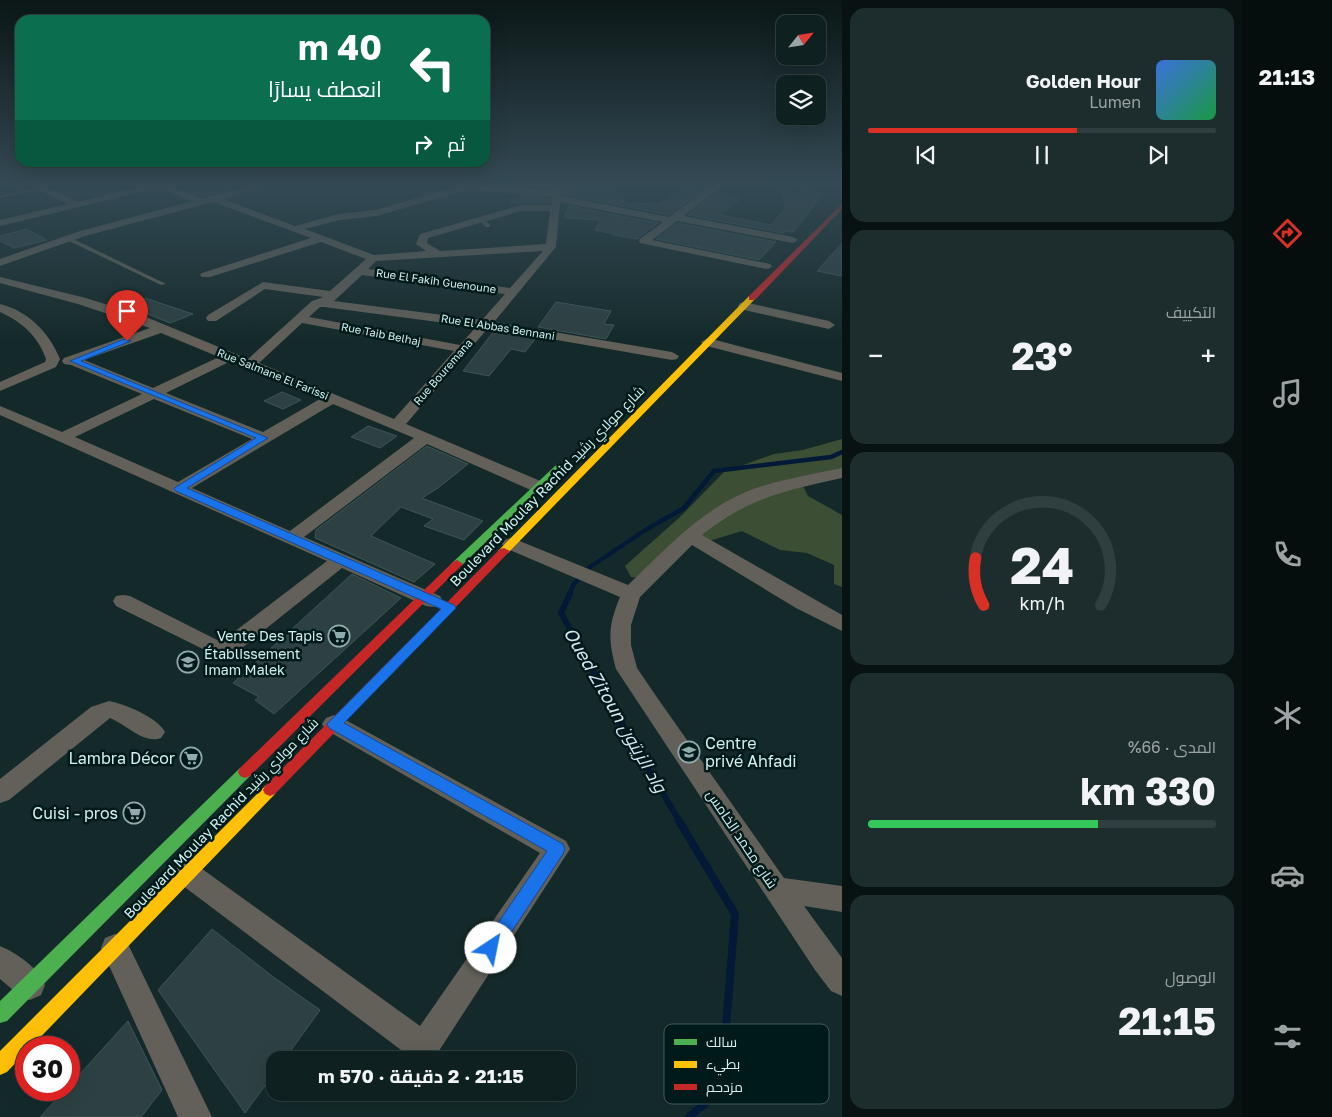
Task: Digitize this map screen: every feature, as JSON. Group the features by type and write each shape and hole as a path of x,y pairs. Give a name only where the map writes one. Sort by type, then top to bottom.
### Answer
{"main road":[{"path":"753,279 797,236"},
{"name":"Boulevard Moulay Rachid شارع مولاي رشيد","path":"0,1065 812,236"},
{"name":"Boulevard Moulay Rachid شارع مولاي رشيد","path":"1,1011 30,985 423,596 567,460"}],"street":[{"path":"0,263 74,236"},
{"path":"313,236 373,258 551,247 552,236"},
{"path":"424,236 421,244 436,253"},
{"path":"650,236 644,241 773,259"},
{"path":"771,236 793,240"},
{"path":"206,275 320,239"},
{"name":"Rue Bouremana","path":"397,425 551,247"},
{"path":"7,250 21,254"},
{"path":"434,282 462,252"},
{"path":"250,364 316,304 328,299 373,258"},
{"name":"Rue El Fakih Guenoune","path":"360,271 513,292"},
{"name":"Rue Salmane El Farissi","path":"0,280 116,310 397,425 539,487"},
{"name":"Rue El Abbas Bennani","path":"212,318 263,284 328,299 671,356"},
{"path":"744,306 829,325"},
{"path":"0,308 36,328 51,354 53,359 51,364"},
{"name":"Rue Taib Belhaj","path":"299,319 463,349"},
{"path":"0,387 51,364 74,361 162,328"},
{"path":"708,342 842,377"},
{"path":"61,438 229,357"},
{"path":"74,361 264,438"},
{"path":"179,489 332,398"},
{"path":"0,410 450,608"},
{"path":"292,538 426,438"},
{"name":"شارع محمد الخامس","path":"842,473 762,492 714,517 690,536 631,594 623,617 620,645 627,669 825,960 842,980"},
{"path":"690,536 842,624"},
{"path":"511,544 631,594"},
{"path":"123,601 219,650 231,646 341,560"},
{"path":"0,793 99,714 109,709 118,711 153,732"},
{"path":"188,874 424,1048 557,849 334,724"},
{"path":"776,889 842,899"},
{"path":"114,948 194,1117"},
{"path":"0,960 30,985"}],"lane":[{"path":"67,238 163,284"}],"green space":[{"path":"842,439 842,469 799,478 808,496 842,515 842,587 834,584 834,565 807,553 780,550 742,531 712,540 681,539 641,578 631,577 625,566 680,517 724,472 774,454 803,450"}],"building":[{"path":"0,236 40,236 47,240 14,248 0,241"},
{"path":"620,236 641,236 637,239"},
{"path":"660,236 745,236 776,242 759,260 656,239"},
{"path":"842,243 842,276 817,271"},
{"path":"145,298 193,314 170,323 128,306"},
{"path":"556,302 611,311 604,324 614,325 606,339 538,327"},
{"path":"494,331 536,338 525,352 511,349 489,376 463,371"},
{"path":"282,392 301,400 283,409 264,401"},
{"path":"368,426 397,436 380,448 351,437"},
{"path":"427,446 468,464 422,498 483,521 464,540 424,526 433,519 401,507 371,536 435,564 414,582 315,538 316,530"},
{"path":"352,574 401,598 274,714 255,700 259,697 233,683"},
{"path":"212,929 272,976 320,1010 290,1051 266,1051 266,1084 245,1113 158,990"},
{"path":"128,1021 162,1090 141,1117 40,1117 55,1101 80,1101 80,1074"}],"waterway":[{"name":"Oued Zitoun واد الزيتون","path":"569,595 574,584 590,567 647,529 684,508 714,471 831,457 842,452"},
{"name":"Oued Zitoun واد الزيتون","path":"570,594 561,613 635,747 680,822"},
{"name":"Oued Zitoun واد الزيتون","path":"679,821 735,914 726,1024"},
{"name":"Oued Zitoun واد الزيتون","path":"689,1117 704,1104"}],"traffic: fast":[{"path":"457,564 558,468"},
{"path":"0,1014 245,772"}],"traffic: slow":[{"path":"504,551 752,298"},
{"path":"0,1065 270,790"}],"traffic: jam":[{"path":"752,298 813,236"},
{"path":"270,790 504,551"},
{"path":"245,772 457,564"}],"place":[{"name":"Vente Des Tapis","path":"339,636"},
{"name":"Établissement Imam Malek","path":"188,662"},
{"name":"Centre privé Ahfadi","path":"689,752"},
{"name":"Lambra Décor","path":"191,758"},
{"name":"Cuisi - pros","path":"134,813"}],"route":[{"path":"127,341 74,361 264,438 179,489 450,608 334,724 557,849 491,948"}]}
